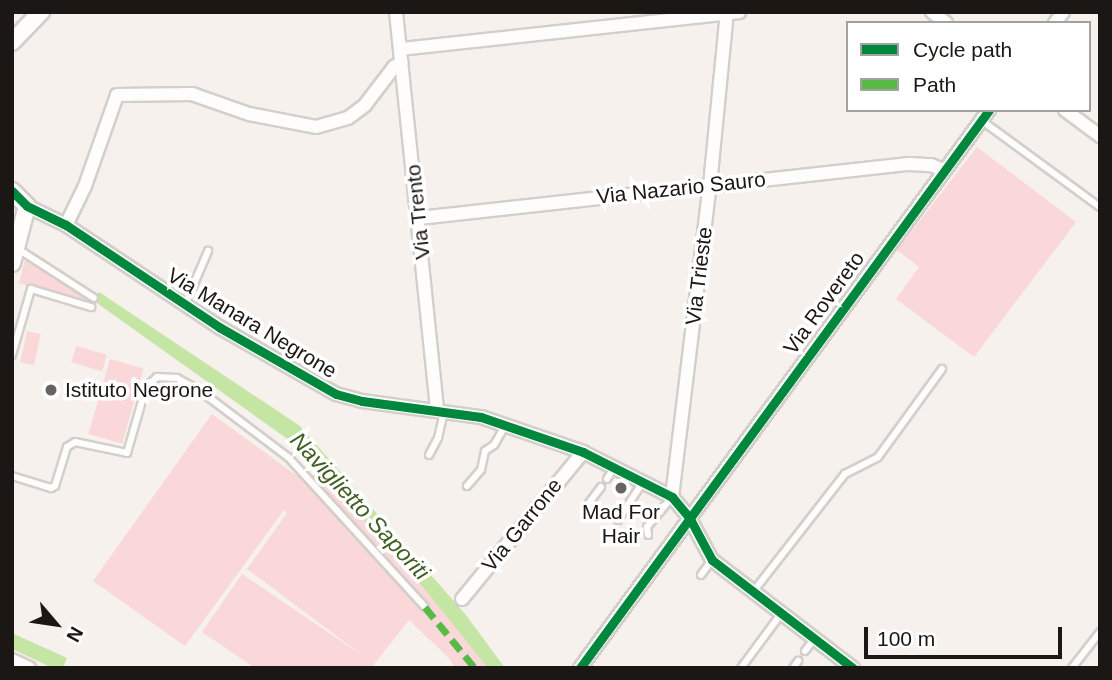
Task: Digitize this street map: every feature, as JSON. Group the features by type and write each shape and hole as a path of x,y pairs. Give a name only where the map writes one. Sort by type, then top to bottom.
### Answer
{"street":[{"path":"12,42 41,12"},
{"name":"Via Trento","path":"396,12 440,412"},
{"path":"66,225 85,186 117,95 192,94 249,114 316,127 348,118 357,111 402,55 731,13"},
{"name":"Via Trieste","path":"672,497 731,13"},
{"path":"1068,112 1100,136"},
{"name":"Via Rovereto","path":"580,668 985,115"},
{"name":"Via Nazario Sauro","path":"419,218 909,164 922,163 943,170"},
{"path":"12,191 27,206 14,256"},
{"name":"Via Manara Negrone","path":"27,206 66,225 185,305 306,379 336,394 362,401 481,417 583,452 672,497 689,517 712,560 853,668"},
{"name":"Via Garrone","path":"462,599 583,452"},
{"path":"12,660 29,668"}],"lane":[{"path":"985,115 1100,207"},
{"path":"185,305 208,251"},
{"path":"14,256 93,298"},
{"path":"12,355 31,289 90,307"},
{"path":"753,592 845,474 878,457 942,369"},
{"path":"12,476 51,488 55,486 66,447 75,442 127,453 146,387 157,377 177,378 190,383 288,457 425,607"},
{"path":"429,455 438,438 440,412"},
{"path":"467,486 481,471 485,451 494,445 505,426"},
{"path":"607,480 614,468"},
{"path":"618,520 643,482"},
{"path":"589,503 601,487"},
{"path":"648,535 647,527 672,497"},
{"path":"701,575 712,560"},
{"path":"741,668 781,614"},
{"path":"1072,668 1100,632"},
{"path":"805,652 814,639"},
{"path":"793,668 798,661"}],"shaded area":[{"path":"977,147 1076,222 974,357 896,299 919,267 897,250"},
{"path":"25,260 94,301 92,304 19,283"},
{"path":"27,331 41,334 34,365 20,362"},
{"path":"76,346 107,355 102,371 71,362"},
{"path":"110,359 144,369 122,444 89,434"},
{"path":"212,414 304,481 320,471 397,555 489,668 455,668 449,658 409,620 371,668 255,668 202,632 242,574 366,658 247,569 287,513 284,510 185,646 93,581"}],"water":[{"name":"Naviglietto Saporiti","path":"99,292 300,426 466,615 505,668 488,668 397,555 286,438 94,301"},
{"path":"12,633 67,658 63,668 53,668 12,649"}],"marked path":[{"path":"425,607 475,668"}],"cycle path":[{"path":"580,668 988,112"},
{"path":"12,191 27,206 66,225 219,327 336,394 362,401 481,417 583,452 672,497 689,517 712,560 853,668"}],"place":[{"name":"Istituto Negrone","path":"51,390"},
{"name":"Mad For Hair","path":"621,488"}]}
